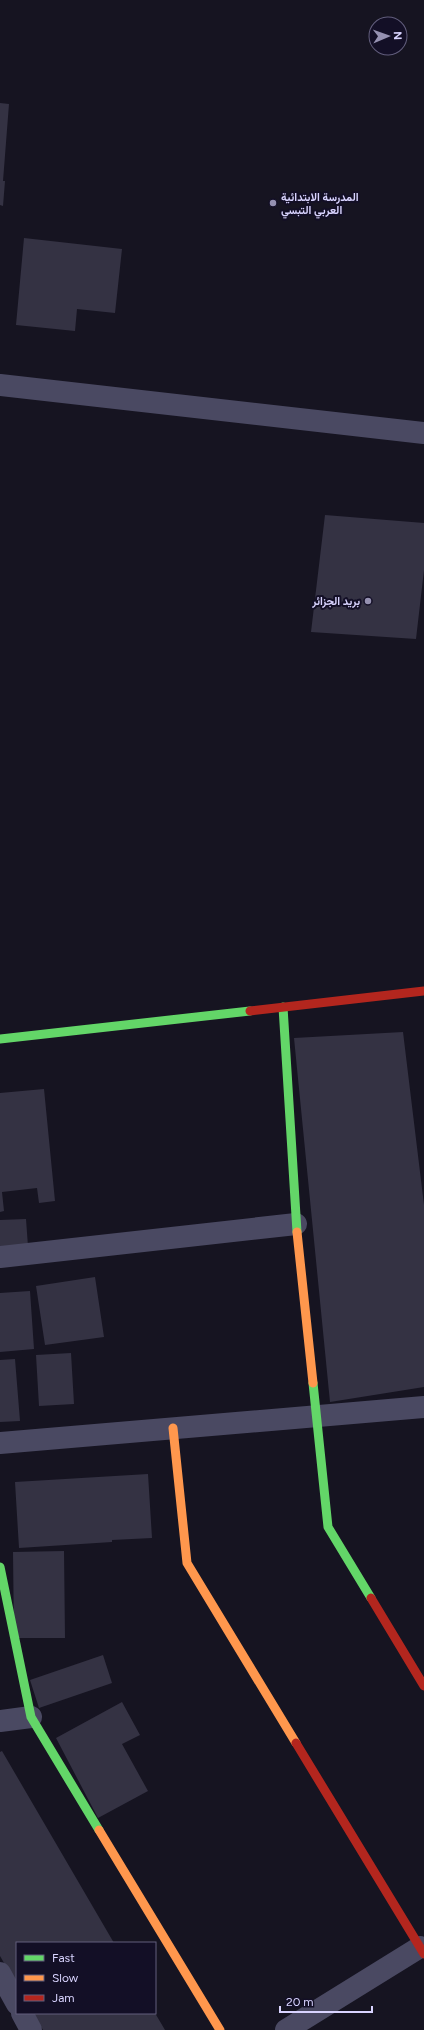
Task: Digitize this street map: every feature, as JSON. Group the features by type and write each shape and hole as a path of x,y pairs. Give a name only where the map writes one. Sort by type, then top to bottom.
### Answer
{"street":[{"path":"0,385 424,433"},
{"path":"0,1039 424,991"},
{"path":"283,1007 296,1224 328,1527 424,1686"},
{"path":"0,1257 296,1224"},
{"path":"0,1443 424,1407"},
{"path":"173,1428 187,1563 422,1951 286,2030"},
{"path":"0,1567 31,1717 220,2030"},
{"path":"0,1721 31,1717"},
{"path":"0,1973 16,2002"},
{"path":"23,2014 31,2030"}],"building":[{"path":"0,103 9,104 3,181 5,181 3,206 0,205"},
{"path":"24,238 122,249 115,313 77,309 75,331 16,325"},
{"name":"بريد الجزائر","path":"325,515 424,523 424,570 416,639 311,632"},
{"path":"403,1032 424,1205 424,1387 330,1402 294,1038"},
{"path":"44,1089 55,1201 39,1203 37,1188 2,1192 4,1211 0,1212 0,1093"},
{"path":"26,1219 29,1260 0,1262 0,1220"},
{"path":"95,1277 104,1337 45,1345 36,1286"},
{"path":"30,1291 34,1349 0,1352 0,1293"},
{"path":"71,1353 74,1404 39,1406 36,1355"},
{"path":"15,1359 20,1421 0,1422 0,1360"},
{"path":"148,1474 152,1538 19,1548 15,1482"},
{"path":"64,1551 65,1638 14,1638 13,1552"},
{"path":"103,1655 112,1683 39,1708 30,1680"},
{"path":"122,1702 140,1735 122,1744 148,1791 98,1818 56,1738"},
{"path":"2,1751 113,1942 16,1942 16,1983 0,1956 0,1752"},
{"path":"34,2014 156,2014 165,2030 43,2030"}],"traffic: fast":[{"path":"283,1007 297,1232"},
{"path":"0,1039 250,1011"},
{"path":"313,1383 328,1527 371,1598"},
{"path":"0,1567 31,1717 99,1830"}],"traffic: slow":[{"path":"297,1232 313,1383"},
{"path":"173,1428 187,1563 296,1743"},
{"path":"99,1830 220,2030"}],"traffic: jam":[{"path":"250,1011 424,991"},
{"path":"371,1598 424,1686"},
{"path":"296,1743 424,1954"}],"place":[{"name":"المدرسة الابتدائية العربي التبسي","path":"273,203"},
{"name":"بريد الجزائر","path":"368,601"}]}
